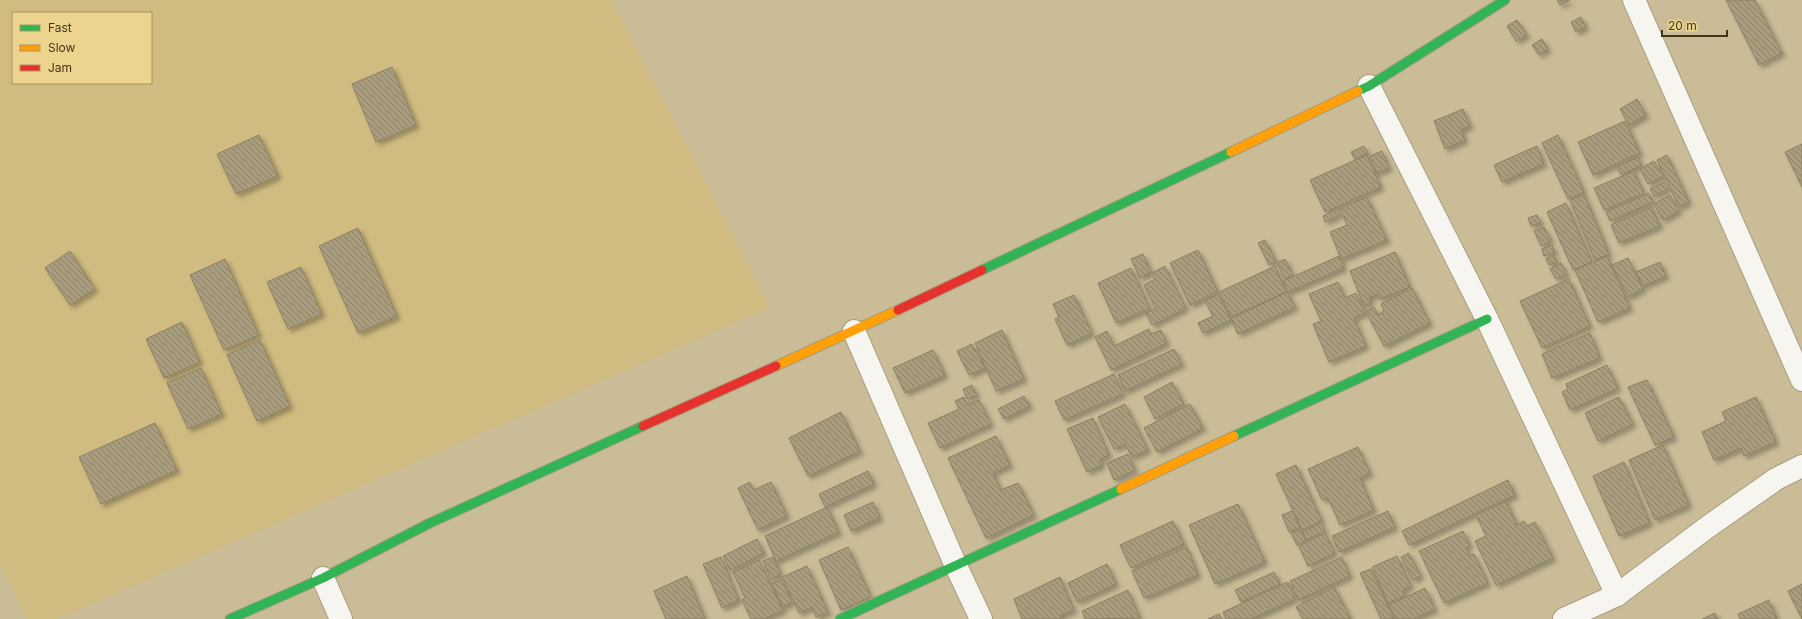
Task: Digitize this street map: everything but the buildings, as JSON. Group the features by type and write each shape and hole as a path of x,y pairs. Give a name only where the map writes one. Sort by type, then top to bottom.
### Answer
{"street":[{"path":"230,619 323,578 430,523 854,331 1369,86 1505,0"},
{"path":"1634,0 1802,380"},
{"path":"1369,86 1487,319 1617,595"},
{"path":"840,619 1487,319"},
{"path":"854,331 956,566 981,619"},
{"path":"1564,619 1617,595 1709,526 1776,479 1802,466"},
{"path":"323,578 341,619"}],"shaded area":[{"path":"0,0 611,0 770,307 57,619 27,619 0,564"}],"traffic: fast":[{"path":"1358,91 1369,86 1505,0"},
{"path":"982,270 1231,152"},
{"path":"1234,436 1487,319"},
{"path":"230,619 323,578 430,523 643,426"},
{"path":"840,619 1121,489"}],"traffic: slow":[{"path":"1231,152 1358,91"},
{"path":"776,366 898,310"},
{"path":"1121,489 1234,436"}],"traffic: jam":[{"path":"898,310 982,270"},
{"path":"643,426 776,366"}]}
